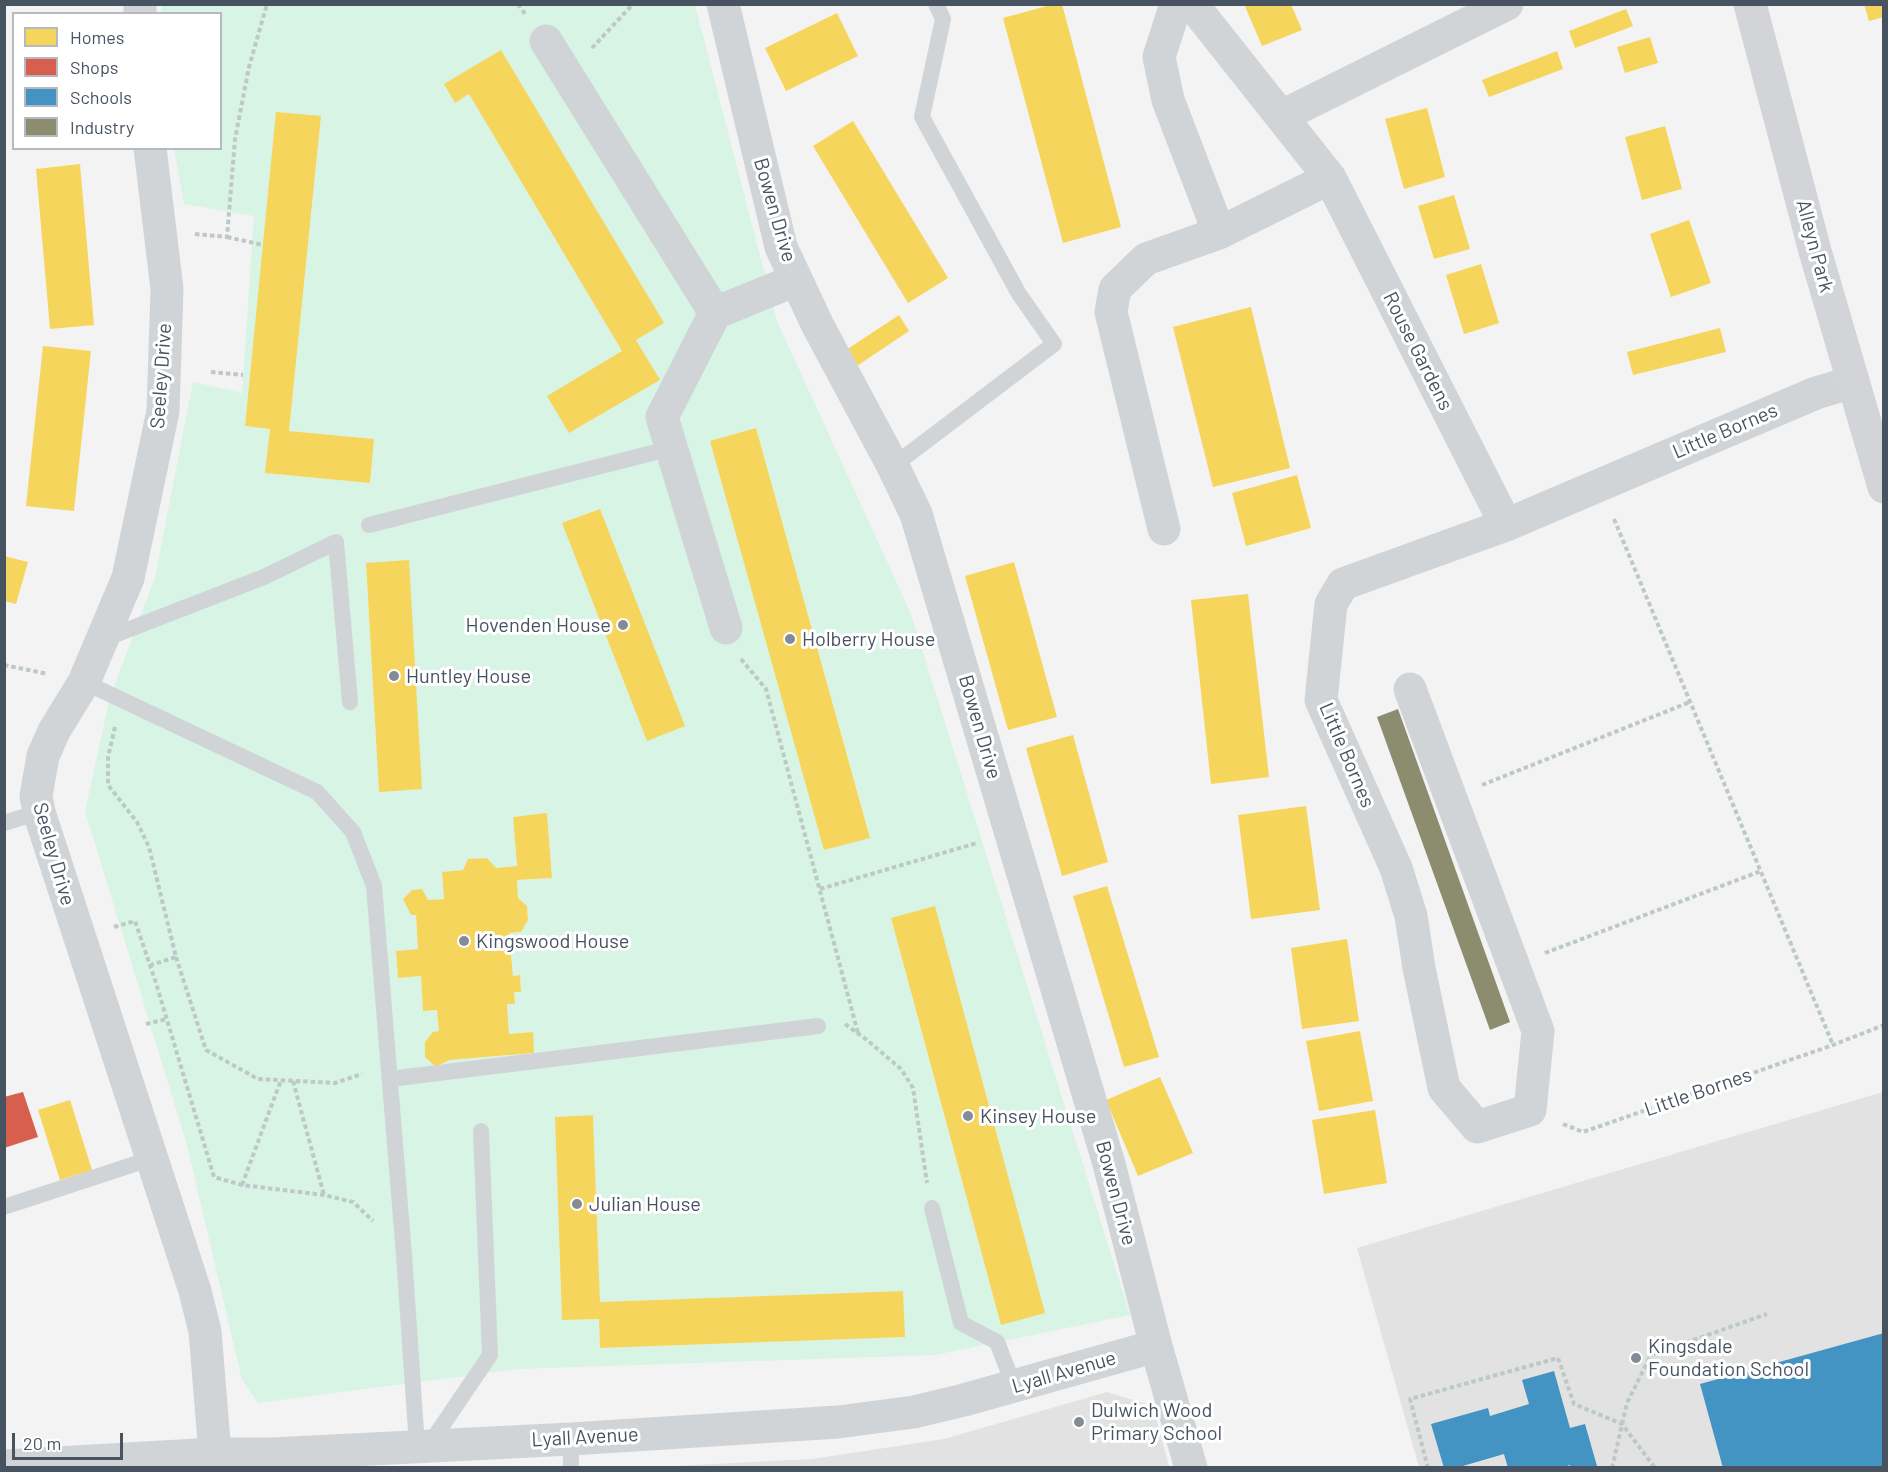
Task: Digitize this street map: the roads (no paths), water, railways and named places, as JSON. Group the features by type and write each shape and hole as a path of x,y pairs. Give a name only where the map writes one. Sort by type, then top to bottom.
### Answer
{"street":[{"name":"Bowen Drive","path":"723,4 782,248 818,326 916,514 1109,1164 1156,1346 1191,1467"},
{"path":"1176,4 1159,57 1168,100 1219,233"},
{"name":"Rouse Gardens","path":"1192,4 1330,178 1506,525"},
{"path":"1282,116 1507,4"},
{"name":"Alleyn Park","path":"1750,4 1812,240 1884,487"},
{"path":"546,41 715,313"},
{"name":"Seeley Drive","path":"150,150 167,289 163,411 128,578 84,682 54,731 43,756 36,796 39,812 195,1291 205,1331 211,1459"},
{"path":"1164,529 1111,312 1115,289 1146,259 1219,233 1330,178"},
{"path":"726,628 662,417 715,313 796,280"},
{"name":"Little Bornes","path":"1410,689 1538,1031 1530,1110 1477,1127 1444,1088 1408,906 1396,868 1322,700 1331,604 1344,584 1506,525 1816,393 1852,382"},
{"name":"Lyall Avenue","path":"4,1466 211,1459 423,1445 571,1453 914,1412 964,1401 1156,1346"}],"lane":[{"path":"893,466 1054,344 1018,294 922,117 943,19 936,4"},
{"path":"369,525 672,448"},
{"path":"103,639 264,577 336,542 350,702"},
{"path":"84,682 317,792 353,832 374,886 404,1255 423,1445"},
{"path":"4,824 39,812"},
{"path":"389,1072 818,1026"},
{"path":"423,1445 489,1355 481,1131"},
{"path":"4,1207 153,1158"},
{"path":"932,1208 962,1323 997,1342 1014,1386"}],"place":[{"name":"Hovenden House","path":"623,625"},
{"name":"Holberry House","path":"790,639"},
{"name":"Huntley House","path":"394,676"},
{"name":"Kingswood House","path":"464,941"},
{"name":"Kinsey House","path":"968,1116"},
{"name":"Julian House","path":"577,1204"},
{"name":"Kingsdale Foundation School","path":"1636,1358"},
{"name":"Dulwich Wood Primary School","path":"1079,1422"}]}
